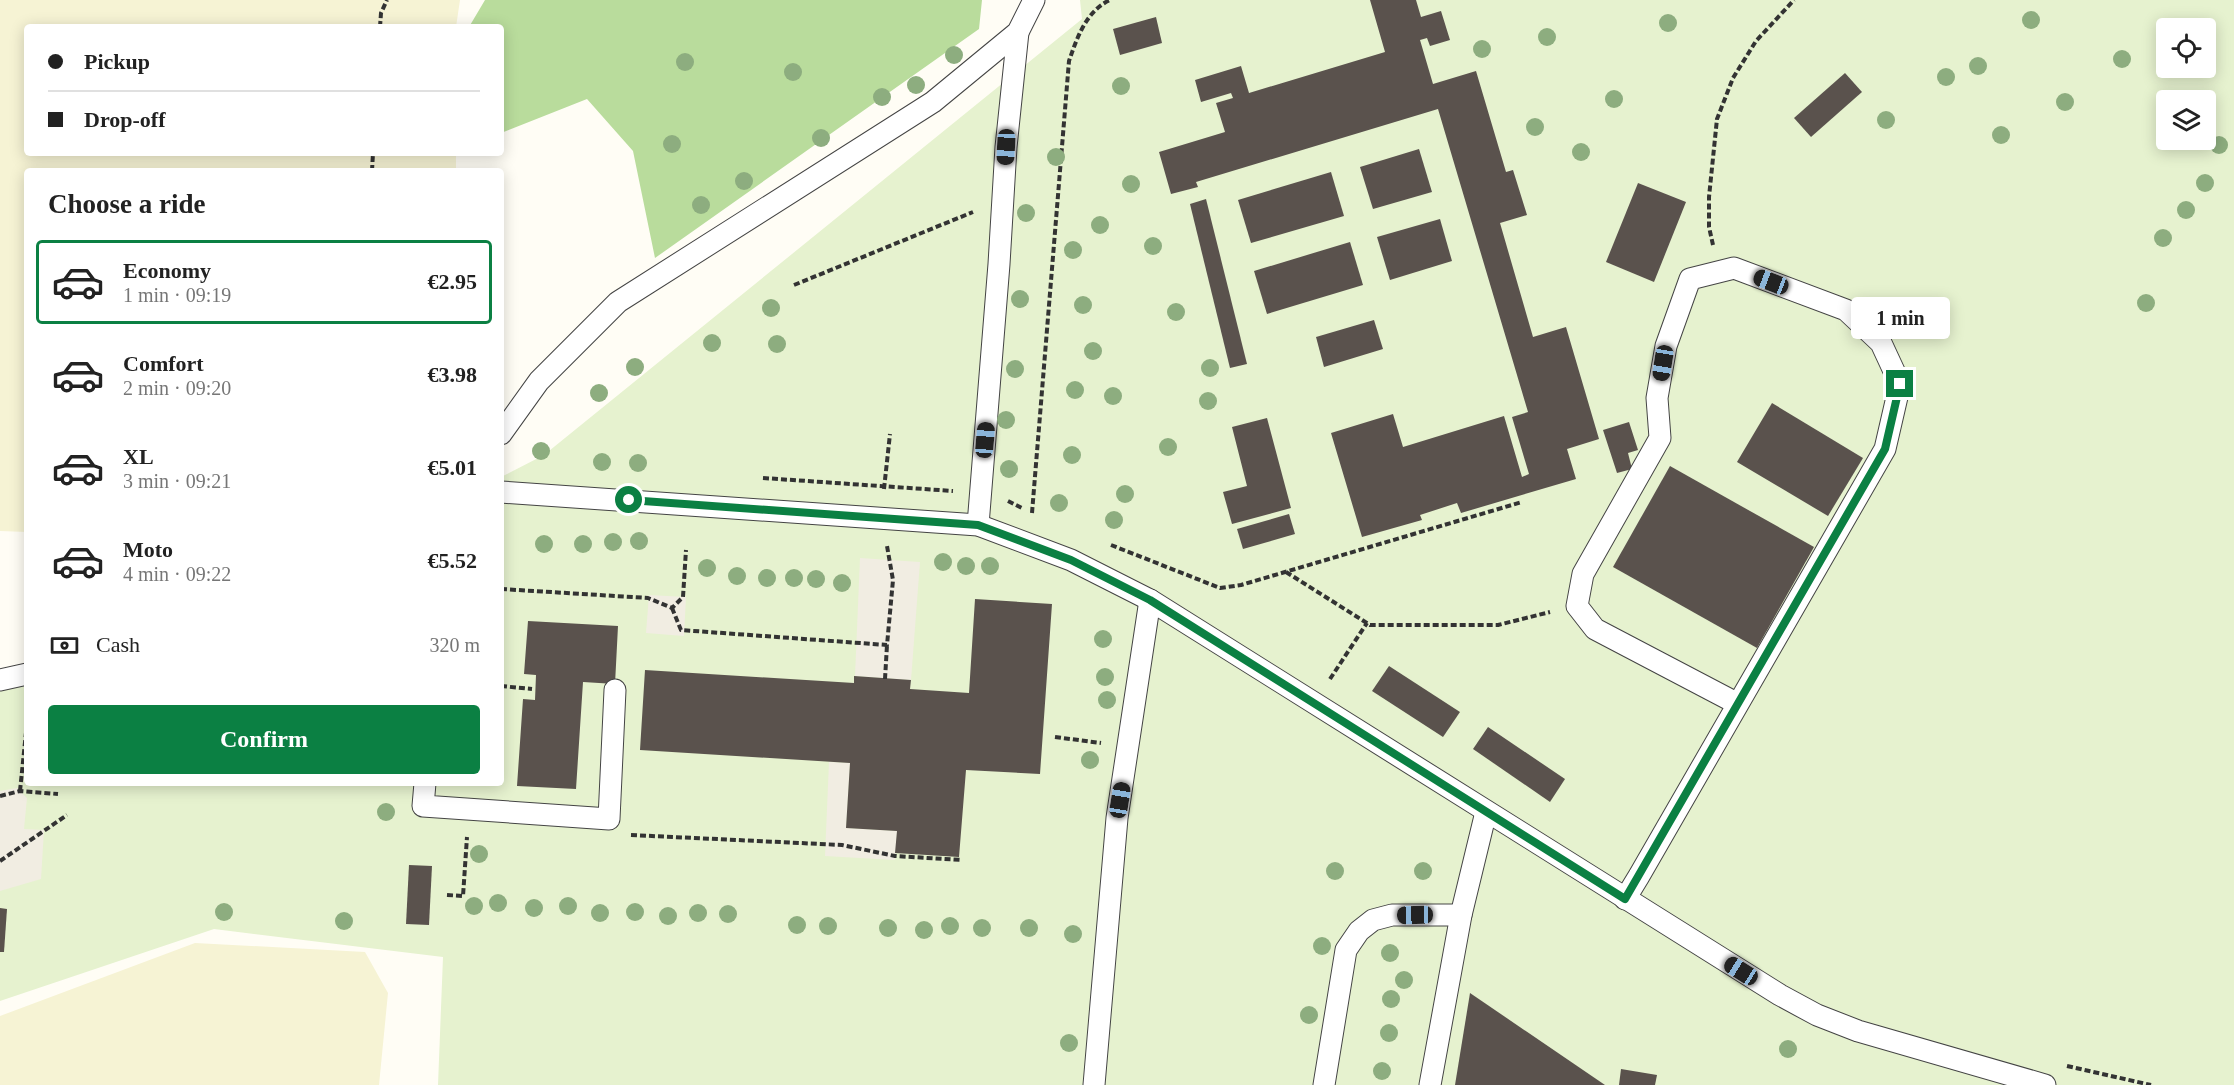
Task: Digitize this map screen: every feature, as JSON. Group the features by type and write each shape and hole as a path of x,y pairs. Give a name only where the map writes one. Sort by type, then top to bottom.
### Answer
{"lane":[{"path":"504,430 539,381 618,302 933,102 1017,32 1034,0"},
{"path":"978,525 1006,147 1017,32"},
{"path":"1625,899 1738,704 1885,449 1900,384 1881,343 1846,310 1734,268 1690,279 1666,346 1657,398 1660,438 1583,574 1577,606 1595,628 1738,704"},
{"path":"504,492 978,525 1071,560 1150,600 1322,706 1625,899 1780,995 1817,1015 1858,1031 2044,1085"},
{"path":"1094,1085 1117,818 1150,600"},
{"path":"0,680 24,675"},
{"path":"425,786 423,806 609,819 615,690"},
{"path":"1430,1085 1461,915 1486,812"},
{"path":"1324,1085 1346,950 1359,931 1373,920 1392,915 1461,915"}],"path":[{"path":"380,24 381,13 387,0"},
{"path":"763,478 995,494 1032,513 1069,61 1080,30 1100,5 1110,0"},
{"path":"1720,272 1709,227 1709,197 1717,120 1733,78 1756,41 1794,0"},
{"path":"794,285 970,213 1003,203"},
{"path":"970,213 974,222"},
{"path":"1108,544 1220,588 1241,585 1522,502"},
{"path":"672,608 683,597 686,550"},
{"path":"1286,572 1370,625 1498,625 1577,606"},
{"path":"885,678 893,580"},
{"path":"504,589 648,598 672,608 681,630 887,645"},
{"path":"1339,685 1330,678 1367,623"},
{"path":"504,686 532,689"},
{"path":"1055,737 1129,746"},
{"path":"20,791 24,752"},
{"path":"0,796 20,791 58,794"},
{"path":"447,895 463,896 469,809"},
{"path":"0,861 67,815"},
{"path":"629,835 842,845 895,856 962,860"},
{"path":"2060,1065 2151,1085"}],"shaded area":[{"path":"0,0 460,0 456,24 24,24 24,156 456,156 456,168 24,168 24,532 0,531"},
{"path":"860,558 920,562 911,680 855,676"},
{"path":"649,595 686,597 684,636 646,633"},
{"path":"829,762 850,763 846,828 897,831 895,860 825,856"},
{"path":"17,788 27,798 24,829 44,830 41,879 0,891 0,791"},
{"path":"195,943 365,952 388,993 379,1085 0,1085 0,1016"}],"green space":[{"path":"485,0 982,0 979,29 655,258 633,151 587,99 504,132 504,24 471,24"},
{"path":"1080,0 2234,0 2234,1085 438,1085 443,957 214,929 0,1001 0,681 24,674 24,786 504,786 504,475 544,455 1082,19"}],"building":[{"path":"1370,0 1416,0 1421,17 1441,11 1450,40 1430,46 1427,38 1420,40 1433,84 1476,71 1506,172 1513,170 1527,215 1500,223 1533,337 1566,327 1599,439 1567,449 1576,479 1461,513 1457,503 1420,515 1422,520 1362,537 1331,433 1393,414 1403,447 1504,416 1522,477 1529,474 1512,417 1528,412 1438,109 1196,182 1198,187 1171,194 1159,152 1225,132 1216,103 1233,98 1231,93 1201,102 1195,80 1241,66 1249,93 1385,52"},
{"path":"1156,17 1162,43 1120,55 1113,29"},
{"path":"1845,73 1862,92 1811,137 1794,118"},
{"path":"1419,149 1432,192 1373,209 1360,167"},
{"path":"1331,172 1344,216 1251,243 1238,200"},
{"path":"1638,183 1686,202 1654,282 1606,262"},
{"path":"1206,199 1247,364 1230,368 1190,204"},
{"path":"1440,219 1452,261 1390,280 1377,237"},
{"path":"1350,242 1363,285 1267,314 1254,271"},
{"path":"1374,320 1383,349 1324,367 1316,337"},
{"path":"1772,403 1863,458 1828,516 1737,462"},
{"path":"1267,418 1291,508 1232,524 1223,492 1247,486 1232,427"},
{"path":"1629,422 1638,450 1628,453 1632,469 1617,473 1603,430"},
{"path":"1670,466 1814,547 1757,648 1613,567"},
{"path":"1289,514 1295,534 1243,549 1237,529"},
{"path":"975,599 1052,604 1040,774 966,770 959,857 895,853 897,831 846,828 850,763 640,750 645,670 854,683 854,676 911,680 910,689 969,693"},
{"path":"528,621 618,626 615,684 583,682 576,789 517,786 523,699 535,700 536,675 524,674"},
{"path":"1389,666 1460,712 1443,737 1372,691"},
{"path":"1488,727 1565,779 1550,802 1473,749"},
{"path":"409,865 432,866 429,925 406,924"},
{"path":"0,908 7,909 4,952 0,952"},
{"path":"1470,993 1605,1085 1455,1085"},
{"path":"1621,1069 1657,1075 1655,1085 1619,1085"}],"route":[{"path":"629,500 978,525 1071,560 1150,600 1322,706 1625,899 1885,449 1900,384"}]}
